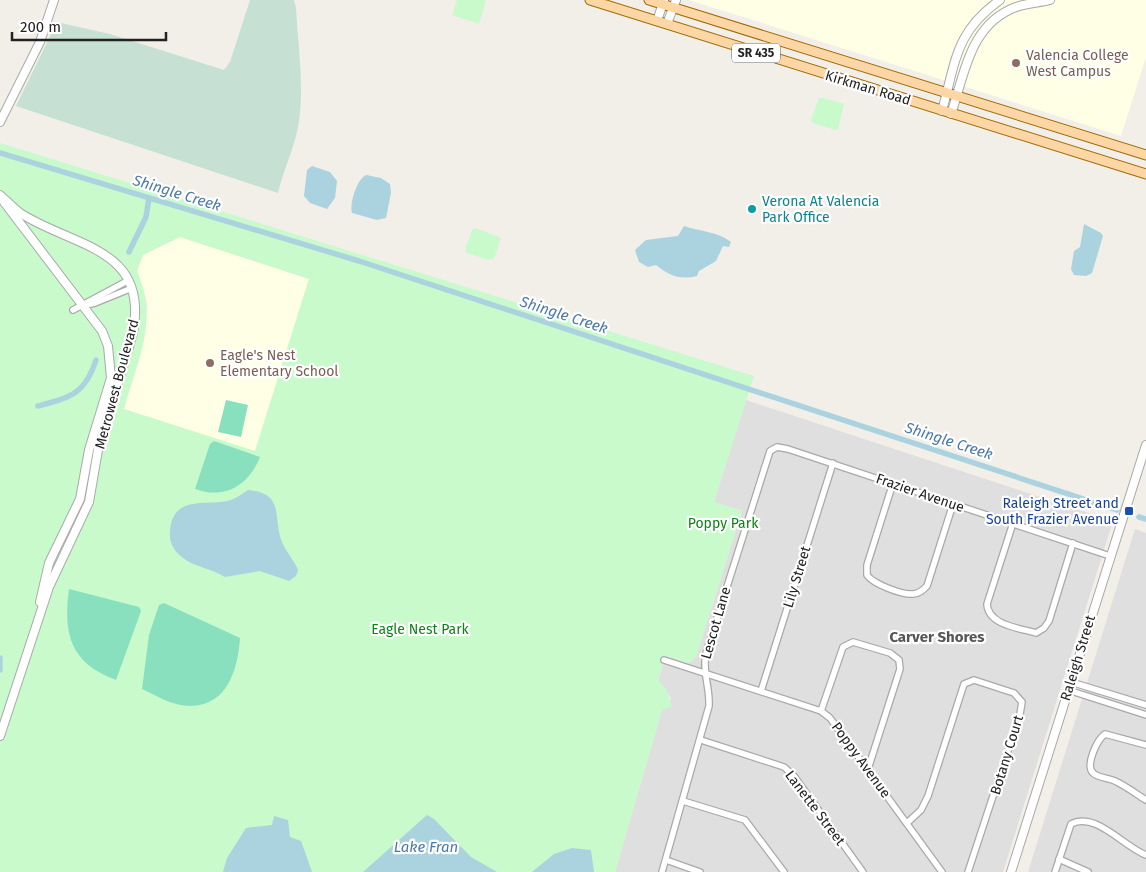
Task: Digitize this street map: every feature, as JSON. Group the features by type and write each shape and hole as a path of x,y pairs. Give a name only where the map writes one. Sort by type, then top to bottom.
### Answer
{"main road":[{"name":"Kirkman Road","path":"590,0 1146,174"},
{"name":"Kirkman Road","path":"649,0 675,4 947,94 1146,155"}],"street":[{"path":"0,122 40,42 54,0"},
{"path":"946,112 947,94 960,44 970,26 983,12 1000,0"},
{"path":"946,112 957,97 970,50 984,29 997,16 1017,6 1050,0"},
{"path":"657,21 663,2"},
{"path":"667,24 675,4"},
{"name":"Metrowest Boulevard","path":"0,196 19,212 112,259 121,267 130,284 137,315 118,389 98,450 89,502 65,552 32,633"},
{"name":"Metrowest Boulevard","path":"0,196 102,331 108,346 110,363 109,387 90,443 80,499 46,573 32,633 0,736"},
{"path":"73,310 130,284"},
{"path":"109,387 118,389"},
{"name":"Raleigh Street","path":"1011,872 1146,445"},
{"name":"Lescot Lane","path":"662,872 700,740 710,694 704,672 706,653 767,457 770,451 776,448 788,448"},
{"name":"Frazier Avenue","path":"788,448 1110,556"},
{"name":"Lily Street","path":"761,690 832,463"},
{"path":"893,483 867,565 866,575 873,583 913,595 921,592 927,586 953,504"},
{"path":"1012,523 987,604 987,610 995,620 1036,633 1044,628 1049,621 1073,543"},
{"path":"57,546 65,552"},
{"path":"821,711 842,647 853,642 890,653 899,660 900,669 868,769"},
{"name":"Poppy Avenue","path":"664,660 821,711 830,718 942,872"},
{"name":"Botany Court","path":"907,823 921,810 928,796 964,684 974,680 1014,693 1022,702 1020,714 968,872"},
{"path":"1071,682 1146,705"},
{"path":"1068,690 1146,715"},
{"path":"1146,745 1105,734 1098,739 1091,770 1094,774 1116,782 1146,800"},
{"name":"Lanette Street","path":"700,740 784,767 794,776 862,872"},
{"path":"683,800 745,820 784,872"},
{"path":"1055,872 1071,824 1080,819 1090,822 1146,855"},
{"path":"1059,858 1088,872"},
{"path":"666,860 700,872"}],"shaded area":[{"path":"250,0 294,0 296,8 301,83 300,113 296,135 278,193 16,106 56,24 61,23 110,34 224,70 230,62"},
{"name":"Valencia College West Campus","path":"689,0 1146,0 1146,57 1121,136"},
{"name":"Eagle's Nest Elementary School","path":"180,237 309,279 255,452 124,409 144,339 148,304 137,271 143,255"},
{"path":"746,400 1113,521 1003,872 615,872 662,710 671,698 658,681 666,656 689,663 696,657 742,511 714,502"},
{"path":"1135,529 1146,533 1146,872 1028,872"}],"green space":[{"path":"457,0 486,0 479,24 452,15"},
{"path":"819,98 844,104 838,129 835,130 813,123 811,120"},
{"name":"Eagle Nest Park","path":"0,143 754,376 714,502 742,511 696,657 689,663 666,656 658,680 666,689 672,707 662,710 615,872 0,872","holes":["180,237 309,279 255,451 124,409 140,356 146,324 143,289 137,271 143,255"]},
{"path":"475,228 501,238 494,259 489,260 467,253 465,250 472,230"},
{"path":"226,400 248,405 241,437 218,432"},
{"path":"214,441 260,457 243,482 235,488 216,493 195,489 210,444"},
{"path":"69,589 139,607 141,611 116,680 88,665 79,656 73,645 67,620"},
{"path":"164,603 240,638 237,661 233,673 222,692 214,700 203,704 184,706 165,700 142,689 149,635 159,605"}],"water":[{"path":"312,166 330,172 337,181 335,198 327,209 310,203 304,196 307,170"},
{"path":"366,175 381,178 390,184 391,193 386,218 377,220 352,213 354,192"},
{"path":"1084,224 1103,236 1092,273 1086,276 1074,275 1071,269 1074,251 1080,247"},
{"path":"684,226 726,238 731,242 729,247 723,246 716,261 699,271 697,276 685,278 666,272 656,265 648,267 639,262 635,250 646,240 678,236"},
{"path":"248,490 260,492 268,496 276,508 282,542 298,570 296,576 289,581 260,571 225,577 187,561 175,550 170,540 172,520 177,512 184,507 193,504 231,500"},
{"name":"Lake Fran","path":"427,815 434,819 471,857 497,872 363,872"},
{"path":"274,816 288,820 290,837 301,841 312,872 223,872 227,858 246,828 272,825"},
{"path":"572,848 591,850 594,872 532,872 554,854"}],"waterway":[{"name":"Shingle Creek","path":"0,153 359,261 1117,510"},
{"path":"129,252 146,217 149,198"},
{"path":"38,406 59,400 82,387 92,371 96,360"},
{"name":"Shingle Creek","path":"1139,517 1146,519"},
{"path":"0,658 0,670"}],"place":[{"name":"Valencia College West Campus","path":"1016,63"},
{"name":"Verona At Valencia Park Office","path":"752,209"},
{"name":"Eagle's Nest Elementary School","path":"210,363"},
{"name":"Raleigh Street and South Frazier Avenue","path":"1129,511"}],"district":[{"name":"Carver Shores","path":"937,637"}],"park label":[{"name":"Poppy Park","path":"723,523"}]}
